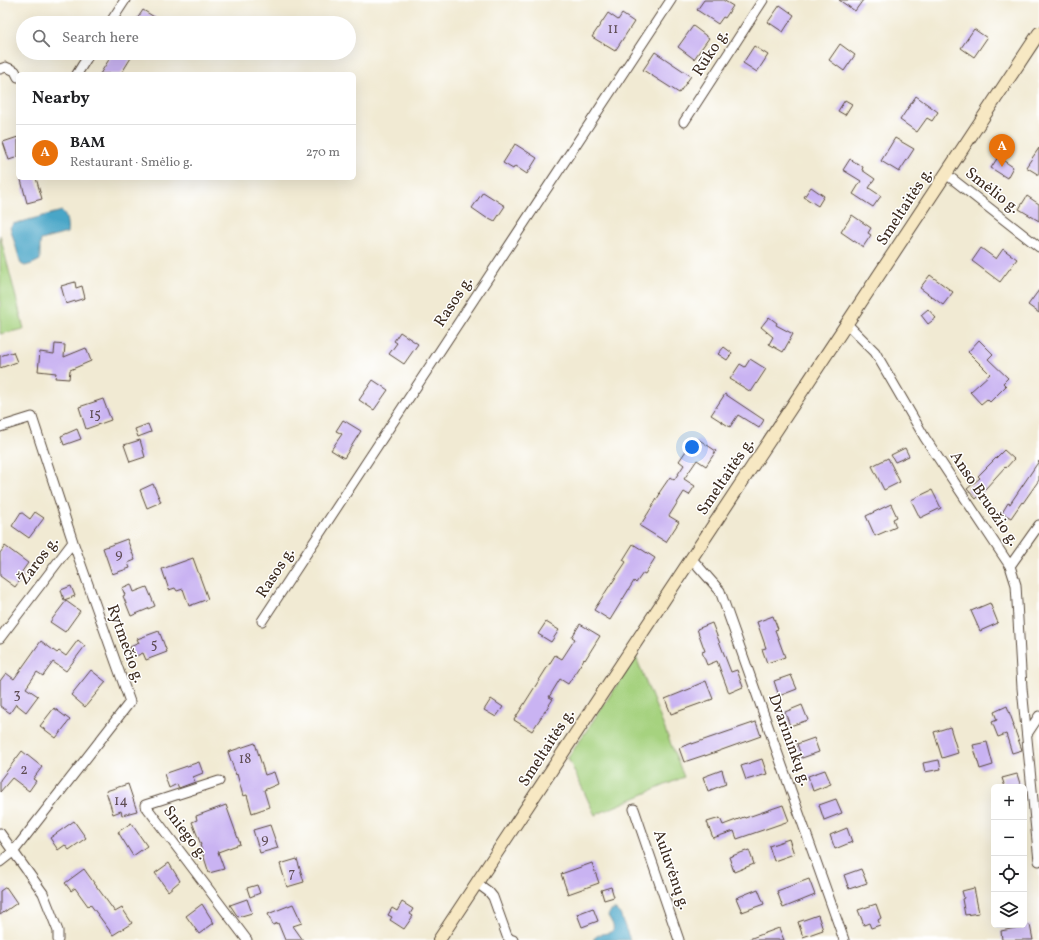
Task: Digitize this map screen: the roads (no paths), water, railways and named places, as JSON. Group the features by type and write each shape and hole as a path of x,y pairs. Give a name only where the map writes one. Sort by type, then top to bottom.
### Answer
{"main road":[{"name":"Smeltaitės g.","path":"439,940 1039,33"}],"street":[{"path":"115,16 125,0"},
{"name":"Rasos g.","path":"262,621 671,0"},
{"name":"Rūko g.","path":"684,122 763,0"},
{"path":"78,72 86,60"},
{"path":"3,68 15,71 16,73"},
{"name":"Smėlio g.","path":"946,174 1039,247"},
{"name":"Anso Bruožio g.","path":"847,324 875,352 925,438 1010,566 1016,585 1022,688 1039,861"},
{"name":"Rytmečio g.","path":"0,426 32,417 73,542 130,702 14,851"},
{"path":"1010,566 1039,525"},
{"name":"Žaros g.","path":"0,638 73,542"},
{"name":"Dvarininkų g.","path":"691,558 720,592 844,940"},
{"path":"1026,734 1039,716"},
{"name":"Sniego g.","path":"219,781 145,805 247,940"},
{"name":"Auluvėnų g.","path":"634,809 679,940"},
{"path":"0,833 43,893 58,931 58,940"},
{"path":"0,862 14,851"},
{"path":"477,882 494,897 507,936 513,940"}],"water":[{"path":"62,211 67,220 67,233 41,240 40,260 25,266 21,264 10,227 13,224"},
{"path":"613,910 616,910 620,914 630,940 593,940 596,937 612,931 612,923 608,916"}],"place":[{"name":"BAM","path":"1002,167"}]}
